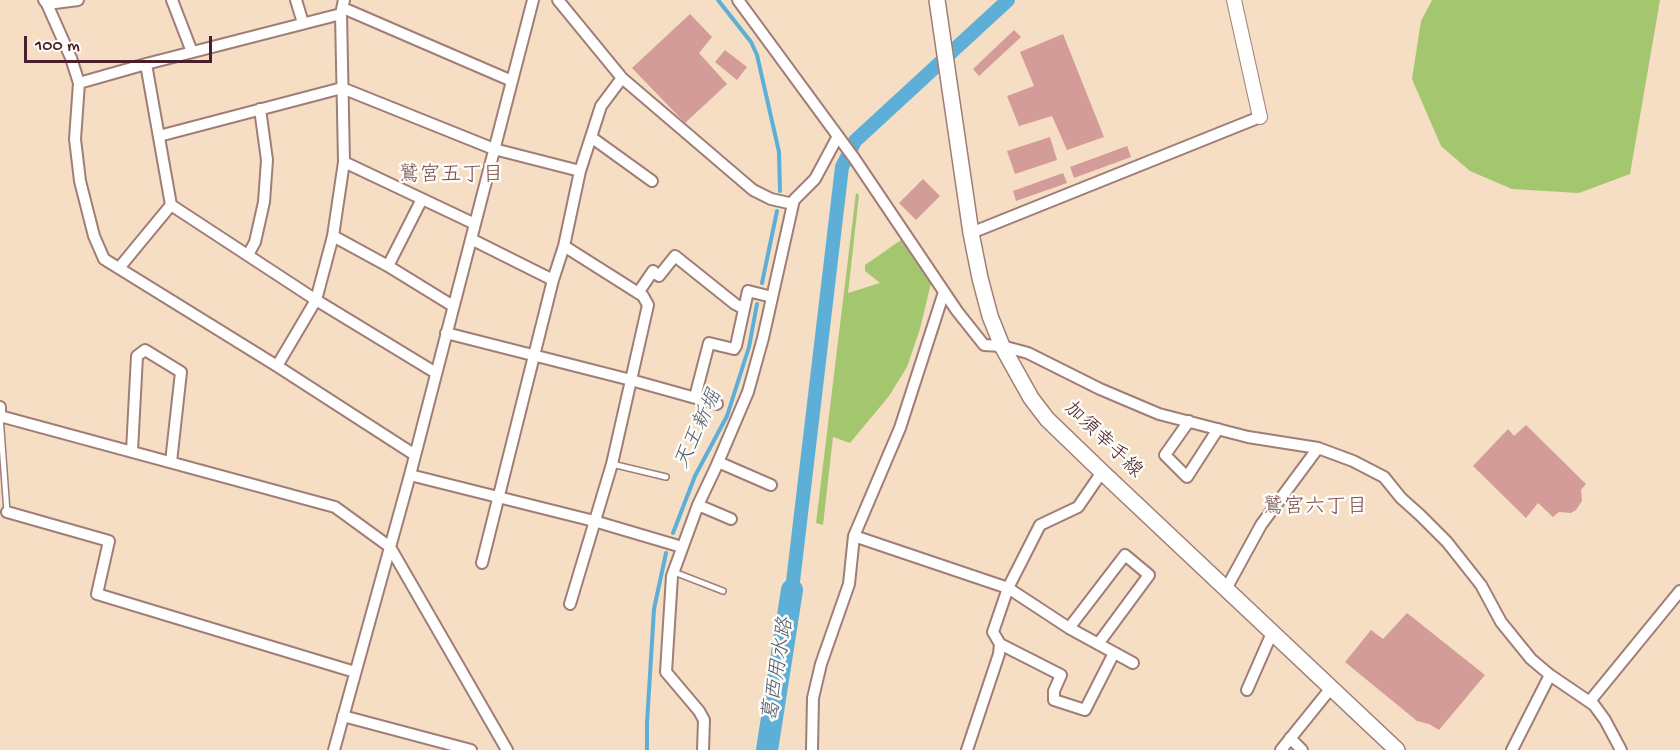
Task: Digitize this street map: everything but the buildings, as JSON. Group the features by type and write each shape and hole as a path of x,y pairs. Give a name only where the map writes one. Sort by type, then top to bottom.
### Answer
{"main road":[{"name":"加須幸手線","path":"937,0 971,233 980,278 990,316 1002,346 1031,398 1102,472 1397,750"}],"street":[{"path":"78,0 46,2 71,58 79,83 75,140 80,181 94,236 104,259 415,455"},
{"path":"172,0 192,52"},
{"path":"296,0 303,23"},
{"path":"334,750 410,475 532,0"},
{"path":"558,0 622,78 753,190 771,199 793,204"},
{"path":"738,0 854,158 957,311 984,345 1002,346 1028,353 1100,389 1159,414 1248,437 1318,448 1353,461 1384,477 1401,498 1447,542 1481,585 1501,622 1531,659 1590,701 1599,711 1621,750"},
{"path":"971,233 1260,117 1234,0"},
{"path":"79,83 303,23 343,7 512,81"},
{"path":"277,366 316,300 333,236 344,162 343,7"},
{"path":"146,64 171,205 316,300 436,373"},
{"path":"482,563 553,280 564,246 580,171 601,106 622,78"},
{"path":"159,136 342,88 494,149 580,171"},
{"path":"248,255 255,242 264,202 267,160 260,109"},
{"path":"591,137 652,181"},
{"path":"703,750 704,720 666,672 666,644 674,571 698,505 748,392 794,200 815,178 841,140"},
{"path":"344,162 475,224"},
{"path":"388,266 422,199"},
{"path":"119,268 171,205"},
{"path":"333,236 453,306"},
{"path":"471,239 553,280"},
{"path":"564,246 638,292 648,304 612,464 570,604"},
{"path":"638,292 653,271 659,276 675,256 744,309"},
{"path":"695,397 709,343 734,349 736,346 748,291 772,297"},
{"path":"812,750 813,699 821,664 849,584 854,536 900,428 944,292"},
{"path":"446,333 717,404"},
{"path":"132,451 137,356 145,350 181,372 171,462"},
{"path":"0,408 0,416 335,507 390,546 507,750"},
{"path":"1189,421 1165,455 1187,477 1218,429"},
{"path":"1226,589 1261,525 1318,448"},
{"path":"718,462 771,485"},
{"path":"967,750 999,654 999,644 993,632 1008,588 1040,525 1078,507 1102,472"},
{"path":"410,475 594,521 682,547"},
{"path":"698,505 731,519"},
{"path":"7,512 109,541 97,594 355,672"},
{"path":"854,536 1008,588 1069,628 1133,663"},
{"path":"1069,628 1125,555 1149,575 1098,644"},
{"path":"1590,701 1680,591"},
{"path":"1247,690 1272,633"},
{"path":"999,644 1061,675 1054,691 1054,699 1085,710 1114,653"},
{"path":"1512,750 1551,675"},
{"path":"1281,750 1331,688"},
{"path":"343,716 471,750"},
{"path":"1290,738 1302,750"}],"lane":[{"path":"0,416 7,512"},
{"path":"612,464 666,477"},
{"path":"674,571 723,591"}],"green space":[{"path":"1432,0 1660,0 1630,174 1579,193 1512,189 1470,171 1441,146 1412,79 1421,21"},
{"path":"856,193 859,195 848,293 880,283 865,271 865,265 901,240 931,283 920,329 907,367 889,396 850,443 833,437 823,525 816,523"}],"waterway":[{"name":"天王新堀","path":"718,0 751,42 757,55 779,152 780,191"},
{"path":"792,590 842,167 855,141 1008,0"},
{"name":"天王新堀","path":"762,283 777,211"},
{"name":"天王新堀","path":"673,533 695,476 727,416 749,347 757,304"},
{"name":"天王新堀","path":"647,750 654,609 666,553"},
{"name":"葛西用水路","path":"767,750 792,590"}],"district":[{"name":"鷲宮五丁目","path":"451,177"},
{"name":"鷲宮六丁目","path":"1315,509"}]}
